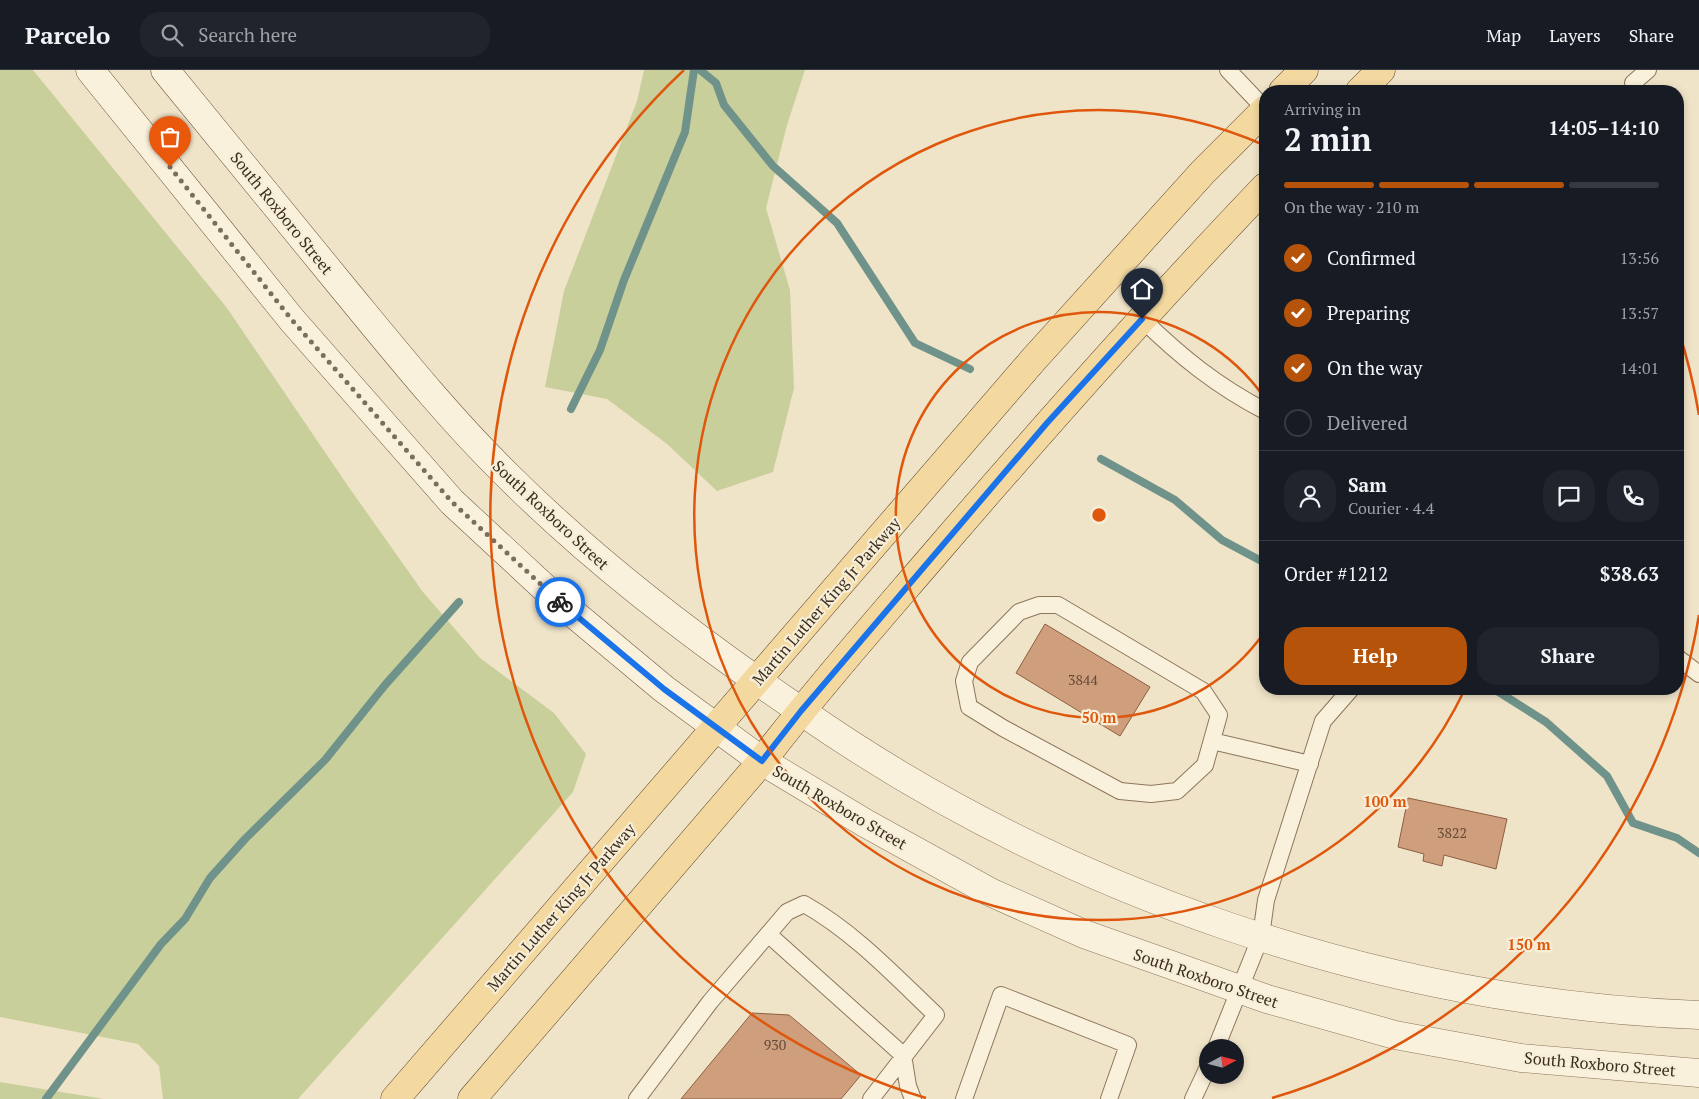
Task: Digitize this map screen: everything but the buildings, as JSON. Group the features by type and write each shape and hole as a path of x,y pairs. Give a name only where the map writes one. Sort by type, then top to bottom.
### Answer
{"main road":[{"path":"1289,85 1304,70"},
{"path":"1366,85 1381,70"},
{"name":"Martin Luther King Jr Parkway","path":"395,1099 1034,359 1203,172 1259,115"},
{"path":"472,1099 762,761 801,711 1047,423 1259,193"}],"street":[{"name":"South Roxboro Street","path":"90,70 292,320 452,502 562,604 715,728 762,761 865,823 990,892 1084,934 1290,1007 1395,1035 1520,1058 1699,1073"},
{"name":"South Roxboro Street","path":"165,70 386,340 457,424 494,462 606,567 757,681 861,753 970,816 1100,877 1236,930 1359,964 1496,994 1636,1012 1699,1015"}],"lane":[{"path":"1228,70 1259,103"},
{"path":"1633,84 1648,70"},
{"path":"1142,319 1200,371 1230,392 1259,408"},
{"path":"1039,605 1058,605 1203,691 1219,715 1212,741 1205,765 1177,791 1151,794 1120,790 1003,728 969,707 964,681 970,662 1019,612 1039,605"},
{"path":"1684,663 1699,674"},
{"path":"1220,1039 1261,936 1266,900 1323,721 1346,695"},
{"path":"1212,741 1310,764"},
{"path":"637,1099 710,1002 768,934 787,912 804,904 822,914 884,965 936,1015 903,1055 871,1099"},
{"path":"768,934 903,1055 908,1086 914,1099"},
{"path":"964,1099 1001,995 1128,1045 1109,1099"},
{"path":"1193,1099 1200,1084"}],"green space":[{"path":"0,70 33,70 227,308 348,486 423,592 480,658 554,713 586,754 573,792 298,1099 163,1099 159,1066 138,1044 0,1017"},
{"path":"644,70 805,70 787,125 766,208 790,290 794,388 773,472 717,491 667,444 607,399 545,387 564,291 637,101"},
{"path":"0,1082 104,1099 0,1099"}],"waterway":[{"path":"571,409 600,350 624,280 685,132 694,70"},
{"path":"700,70 716,83 724,105 773,166 837,223 915,343 970,369"},
{"path":"1101,459 1175,500 1222,540 1259,560"},
{"path":"46,1099 161,944 185,919 210,878 245,839 325,760 385,685 459,602"},
{"path":"1503,695 1546,722 1607,776 1633,823 1677,838 1699,853"}],"way so far":[{"path":"170,167 292,320 452,502 560,602"}],"route":[{"path":"560,602 664,689 762,761 801,711 1047,423 1142,319"}]}
